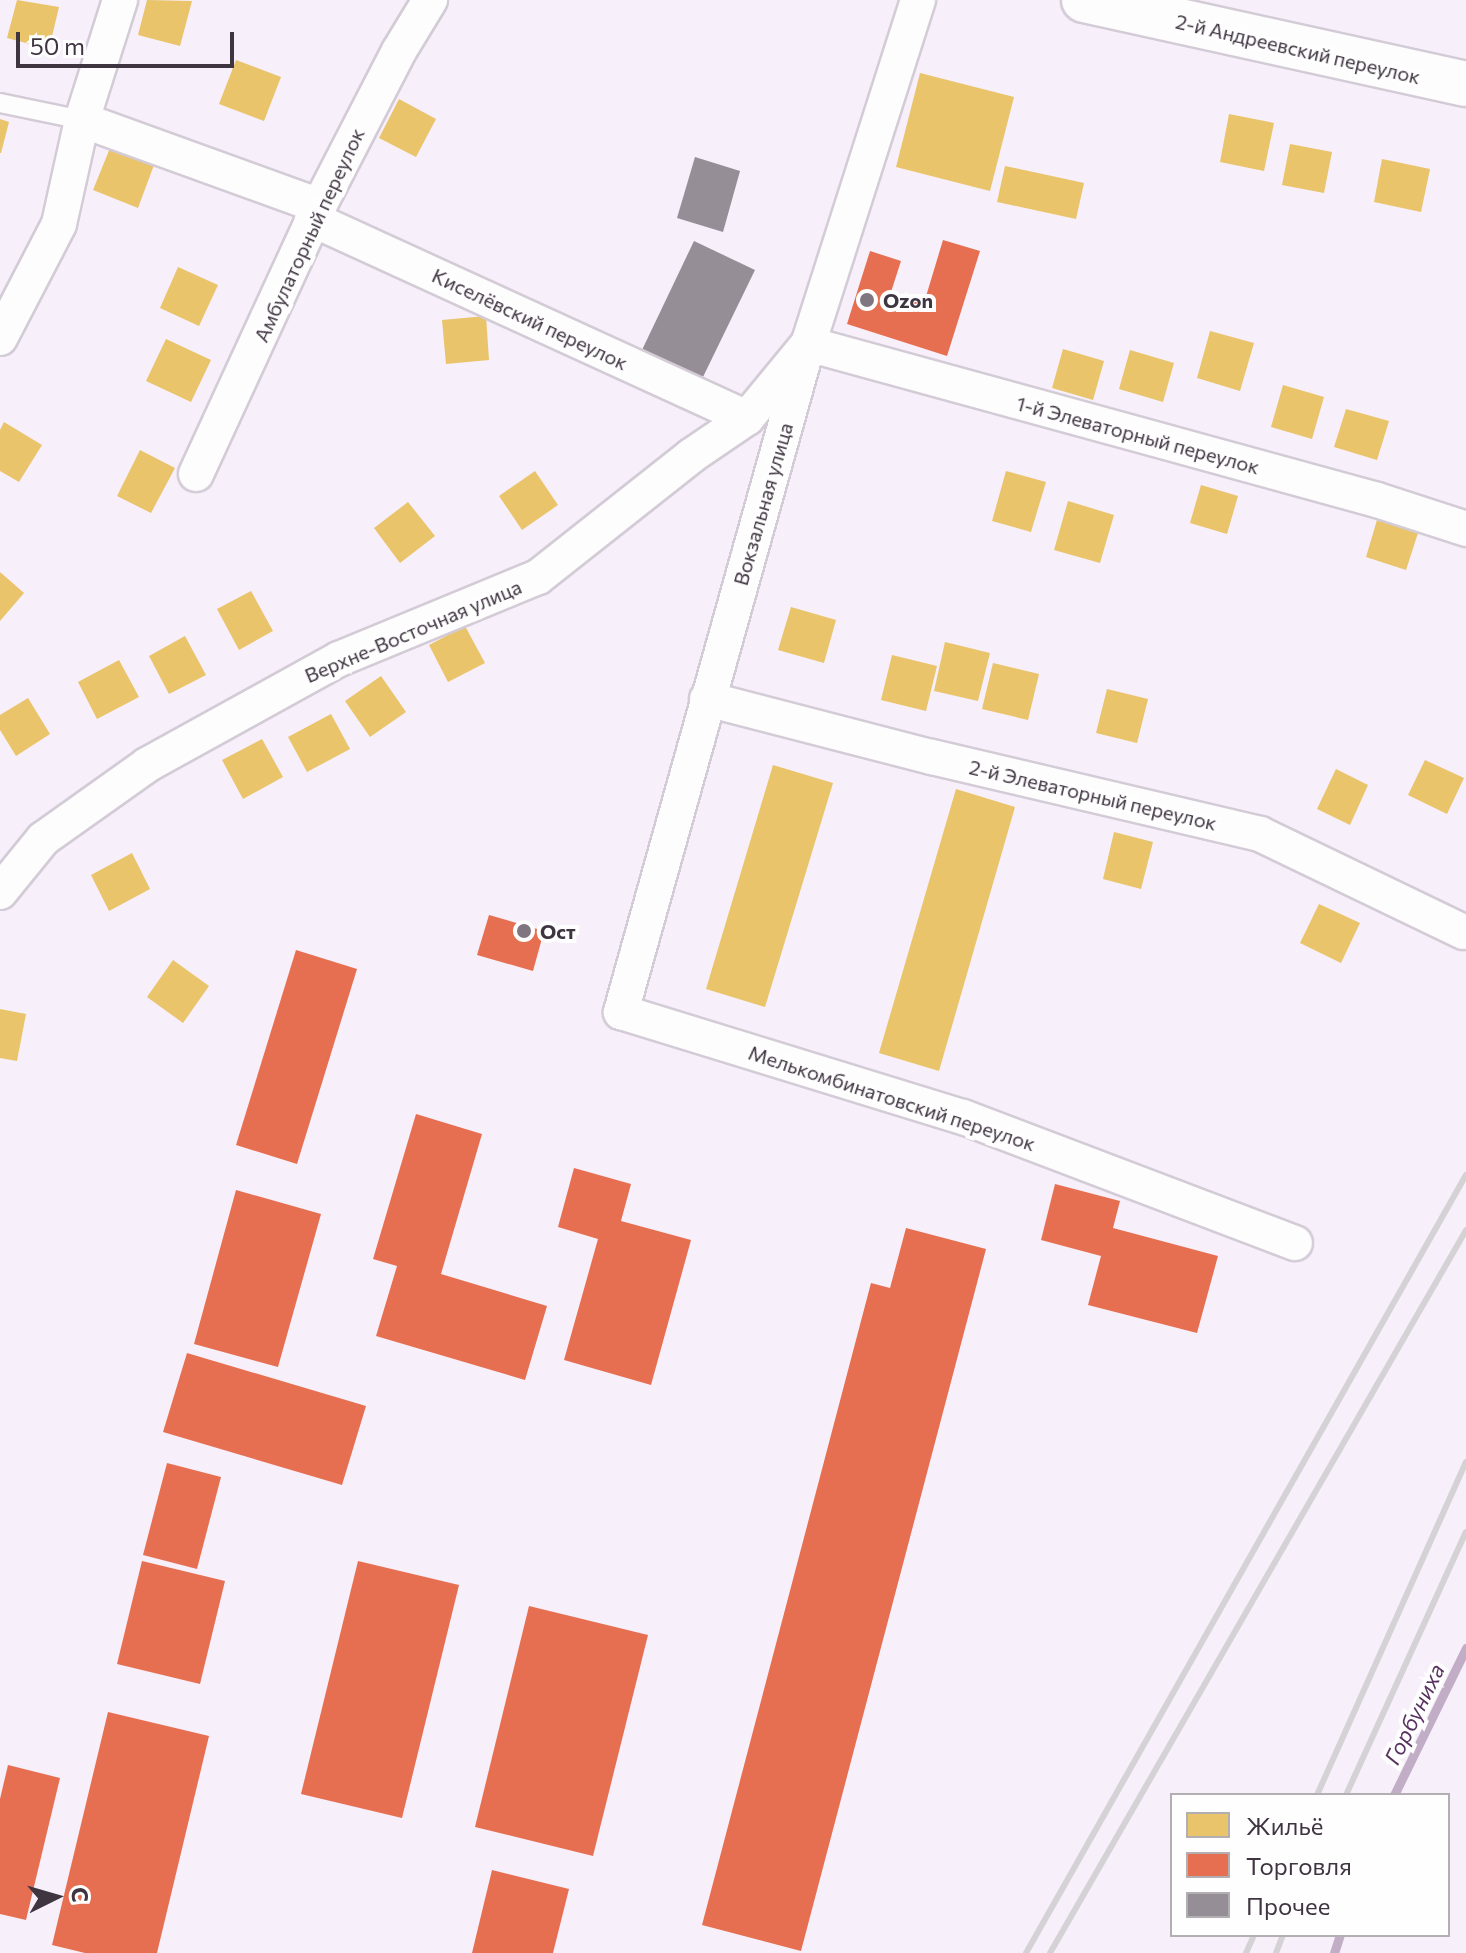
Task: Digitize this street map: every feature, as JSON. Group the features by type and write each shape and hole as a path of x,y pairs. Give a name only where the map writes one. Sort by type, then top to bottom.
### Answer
{"main road":[{"name":"2-й Андреевский переулок","path":"1084,0 1466,84"}],"street":[{"path":"0,338 59,224 82,120 120,0"},
{"name":"Амбулаторный переулок","path":"196,474 316,213 399,51 430,0"},
{"name":"Вокзальная улица","path":"621,1012 808,344 918,0"},
{"name":"Киселёвский переулок","path":"82,120 316,213 747,418"},
{"name":"Верхне-Восточная улица","path":"0,892 43,839 147,765 339,659 538,577 691,456 747,418 808,344"},
{"name":"1-й Элеваторный переулок","path":"808,344 1377,500 1466,529"},
{"name":"2-й Элеваторный переулок","path":"707,699 932,757 1260,834 1464,932"},
{"name":"Мелькомбинатовский переулок","path":"621,1012 963,1117 1295,1243"}],"lane":[{"path":"0,103 82,120"}],"building: Жильё":[{"path":"17,0 59,7 49,49 7,38"},
{"path":"147,0 192,1 180,46 138,35"},
{"path":"236,60 281,77 264,121 219,104"},
{"path":"920,73 1014,97 990,191 896,167"},
{"path":"399,99 436,119 416,157 379,138"},
{"path":"1229,114 1274,123 1264,171 1220,162"},
{"path":"0,119 9,122 1,153 0,153"},
{"path":"1290,144 1332,152 1324,193 1282,185"},
{"path":"110,148 154,165 138,208 93,190"},
{"path":"1382,159 1430,169 1421,212 1374,202"},
{"path":"1005,166 1084,183 1076,219 997,202"},
{"path":"178,267 218,285 199,326 160,308"},
{"path":"486,316 489,360 446,364 442,320"},
{"path":"1210,331 1254,343 1240,391 1197,378"},
{"path":"166,339 211,360 191,402 146,381"},
{"path":"1063,349 1104,361 1093,400 1052,388"},
{"path":"1130,350 1174,363 1163,402 1119,389"},
{"path":"1283,385 1324,397 1312,439 1271,427"},
{"path":"1346,409 1389,421 1377,460 1334,447"},
{"path":"4,422 42,445 19,482 0,471 0,430"},
{"path":"140,450 175,468 151,513 117,496"},
{"path":"535,471 558,505 522,530 499,496"},
{"path":"1006,471 1046,482 1031,532 992,521"},
{"path":"1201,485 1238,496 1227,534 1190,523"},
{"path":"1068,501 1114,515 1100,563 1054,550"},
{"path":"408,502 435,536 400,563 374,528"},
{"path":"1377,520 1418,533 1406,570 1366,557"},
{"path":"0,572 24,593 0,621"},
{"path":"251,591 273,631 239,650 217,609"},
{"path":"791,607 836,620 824,663 778,650"},
{"path":"465,626 485,663 448,682 429,645"},
{"path":"185,636 206,675 169,694 149,656"},
{"path":"945,642 990,653 978,701 934,691"},
{"path":"892,655 937,666 926,711 881,700"},
{"path":"119,660 139,697 97,719 78,682"},
{"path":"993,663 1039,674 1028,720 982,709"},
{"path":"381,676 406,712 370,737 345,701"},
{"path":"1107,689 1148,699 1137,743 1096,733"},
{"path":"28,698 50,734 16,756 0,730 0,715"},
{"path":"331,714 350,749 307,772 288,737"},
{"path":"262,739 283,777 243,799 222,760"},
{"path":"1425,760 1464,778 1447,814 1408,795"},
{"path":"773,765 833,783 765,1007 706,989"},
{"path":"1336,769 1368,785 1350,825 1317,809"},
{"path":"956,789 1015,807 939,1071 879,1053"},
{"path":"1114,832 1153,842 1141,889 1103,879"},
{"path":"132,853 150,889 109,911 91,875"},
{"path":"1319,904 1360,923 1341,963 1300,943"},
{"path":"173,960 209,986 183,1023 147,997"},
{"path":"0,1009 26,1014 17,1061 0,1058"}],"building: Торговля":[{"path":"943,240 980,251 947,356 847,324 870,251 901,261 891,292 924,303"},
{"path":"489,915 544,931 533,971 477,955"},
{"path":"296,950 357,969 297,1164 236,1145"},
{"path":"416,1114 482,1134 441,1274 547,1306 525,1380 376,1336 397,1266 373,1259"},
{"path":"574,1168 631,1184 621,1221 691,1240 651,1385 564,1360 598,1239 558,1227"},
{"path":"1055,1184 1120,1201 1113,1228 1218,1256 1197,1333 1088,1305 1101,1256 1041,1240"},
{"path":"236,1190 321,1214 278,1367 194,1344"},
{"path":"906,1228 986,1249 801,1951 702,1925 871,1283 890,1288"},
{"path":"187,1353 366,1406 342,1485 163,1432"},
{"path":"167,1463 221,1477 197,1569 143,1555"},
{"path":"142,1561 225,1581 200,1684 117,1664"},
{"path":"358,1561 459,1585 402,1818 301,1794"},
{"path":"529,1606 648,1635 593,1856 475,1827"},
{"path":"108,1712 209,1736 157,1953 85,1953 52,1945"},
{"path":"8,1765 60,1778 26,1920 0,1914 0,1799"},
{"path":"492,1870 569,1889 553,1953 472,1953"}],"building: Прочее":[{"path":"695,157 740,171 723,232 677,218"},
{"path":"694,241 755,270 702,379 642,350"}],"waterway":[{"name":"Горбуниха","path":"1395,1793 1466,1648"},
{"name":"Горбуниха","path":"1334,1953 1339,1937"}],"railway":[{"path":"1026,1953 1466,1175"},
{"path":"1050,1953 1466,1230"},
{"path":"1318,1793 1466,1462"},
{"path":"1347,1793 1466,1532"},
{"path":"1246,1953 1253,1937"},
{"path":"1276,1953 1282,1937"}],"place":[{"name":"Ozon","path":"867,300"},
{"name":"Ост","path":"524,931"}]}
